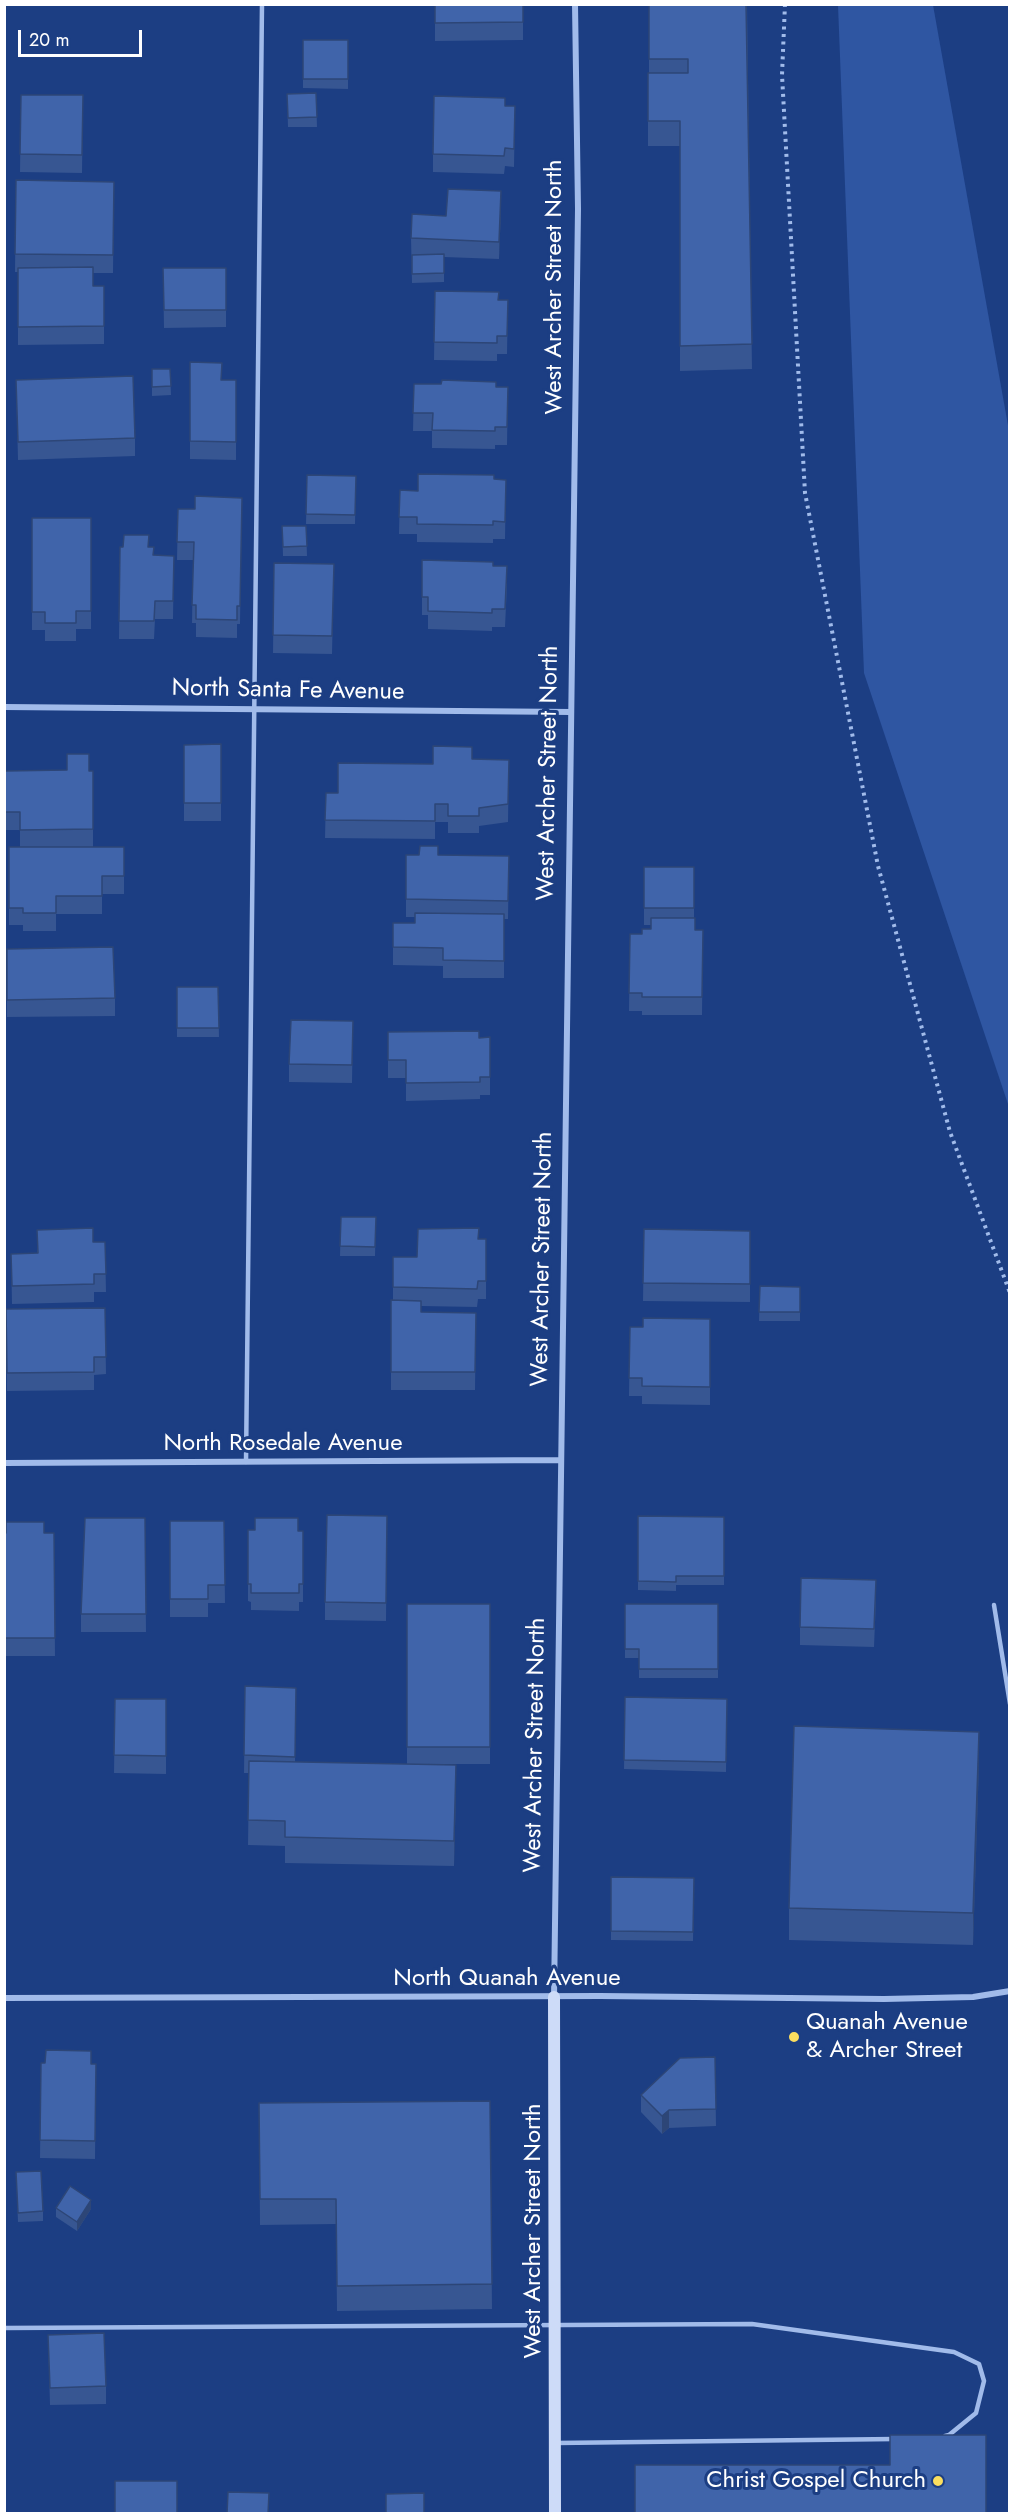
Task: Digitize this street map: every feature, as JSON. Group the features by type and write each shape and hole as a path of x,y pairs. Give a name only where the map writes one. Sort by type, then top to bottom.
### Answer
{"street":[{"name":"West Archer Street North","path":"555,2514 554,1997 578,208 575,4"},
{"name":"North Santa Fe Avenue","path":"4,707 571,712"},
{"name":"North Rosedale Avenue","path":"4,1463 561,1460"},
{"name":"North Quanah Avenue","path":"4,1998 884,1999 973,1997 1010,1991"}],"lane":[{"path":"246,1462 252,708 262,4"},
{"path":"994,1605 1010,1704"},
{"path":"4,2328 752,2324 954,2352 979,2364 984,2381 976,2413 949,2436 938,2436"},
{"path":"556,2443 904,2438"}],"path":[{"path":"784,4 782,75 805,493 878,866 950,1132 1010,1293"}],"shaded area":[{"path":"838,5 933,5 1009,431 1009,1107 864,673"}],"building":[{"path":"435,4 523,4 523,22 435,23"},
{"path":"649,4 746,4 752,344 680,346 680,121 648,121 648,73 688,73 688,59 649,59"},
{"path":"303,40 348,40 348,79 303,79"},
{"path":"316,93 317,117 288,118 287,94"},
{"path":"21,95 83,95 82,155 20,154"},
{"path":"434,96 505,98 505,106 515,106 514,149 505,148 504,156 433,154"},
{"path":"16,180 114,182 113,255 15,254"},
{"path":"448,189 501,191 499,242 411,238 412,214 446,216"},
{"path":"444,254 444,273 412,274 412,255"},
{"path":"93,267 93,286 104,286 104,326 18,327 18,268"},
{"path":"163,268 226,268 226,310 164,310"},
{"path":"435,291 499,292 498,300 508,300 507,336 497,336 497,343 434,342"},
{"path":"190,362 222,363 221,380 236,380 236,442 190,441"},
{"path":"152,369 170,369 171,386 152,387"},
{"path":"133,376 135,438 18,442 16,380"},
{"path":"442,380 496,382 496,387 508,387 507,427 495,427 495,431 432,430 433,413 413,413 414,384 441,384"},
{"path":"418,474 494,475 494,479 506,480 505,522 493,521 493,525 417,524 417,517 399,517 400,490 418,491"},
{"path":"307,475 356,476 355,515 306,514"},
{"path":"195,496 242,498 240,606 237,606 237,620 196,619 196,605 192,605 194,542 177,542 178,509 195,509"},
{"path":"32,518 91,518 91,611 76,611 76,623 45,623 45,612 32,612"},
{"path":"282,526 306,526 307,546 283,547"},
{"path":"124,535 149,535 148,547 154,547 153,555 174,556 173,601 155,601 154,621 119,621 120,547 123,547"},
{"path":"422,560 493,562 493,566 507,566 505,609 492,609 492,613 428,611 428,597 422,597"},
{"path":"274,563 334,564 332,636 273,635"},
{"path":"221,744 221,803 184,803 184,745"},
{"path":"433,746 472,747 472,759 509,760 508,804 479,808 479,816 448,816 448,804 435,804 435,821 325,820 326,793 338,793 338,763 433,764"},
{"path":"67,754 89,754 89,771 93,771 93,829 20,830 20,812 5,812 5,771 67,770"},
{"path":"420,846 438,846 438,855 509,856 508,901 406,899 406,855 419,855"},
{"path":"9,847 124,847 124,876 102,876 102,896 56,896 56,913 23,913 23,908 9,908"},
{"path":"644,867 694,867 694,908 644,908"},
{"path":"415,913 504,914 504,961 443,960 443,948 393,947 393,923 415,923"},
{"path":"651,918 695,918 695,930 703,930 702,997 642,997 642,993 629,993 630,934 642,934 642,929 651,929"},
{"path":"113,947 115,998 7,1000 7,949"},
{"path":"177,987 218,987 219,1028 177,1028"},
{"path":"291,1020 353,1021 352,1065 289,1064"},
{"path":"479,1031 479,1038 490,1037 490,1077 480,1077 480,1082 406,1083 406,1060 388,1060 388,1032"},
{"path":"341,1217 376,1217 375,1247 340,1246"},
{"path":"93,1228 93,1242 105,1242 106,1274 94,1274 94,1284 12,1286 11,1254 38,1253 37,1230"},
{"path":"479,1228 478,1239 486,1239 486,1281 478,1281 477,1289 393,1287 393,1257 417,1257 418,1229"},
{"path":"644,1229 750,1231 750,1284 643,1283"},
{"path":"760,1286 800,1287 800,1312 759,1312"},
{"path":"391,1300 421,1301 421,1312 476,1313 475,1372 391,1372"},
{"path":"105,1308 106,1357 94,1357 94,1372 7,1373 6,1309"},
{"path":"643,1318 710,1319 710,1387 642,1386 642,1378 629,1378 630,1327 643,1327"},
{"path":"327,1515 387,1516 386,1603 325,1602"},
{"path":"638,1516 724,1517 724,1576 676,1576 676,1582 638,1581"},
{"path":"85,1518 145,1518 146,1614 81,1614"},
{"path":"255,1518 298,1518 298,1531 303,1531 303,1584 299,1584 299,1593 251,1593 251,1584 248,1584 248,1530 255,1530"},
{"path":"170,1521 224,1521 225,1585 208,1585 208,1599 170,1599"},
{"path":"6,1522 44,1522 44,1533 54,1533 55,1638 4,1638 4,1533 6,1533"},
{"path":"801,1578 876,1580 874,1629 800,1627"},
{"path":"407,1604 490,1604 490,1747 407,1747"},
{"path":"625,1604 718,1604 718,1669 639,1669 639,1649 625,1649"},
{"path":"245,1686 296,1688 295,1757 244,1755"},
{"path":"625,1697 727,1699 726,1762 624,1760"},
{"path":"115,1699 166,1699 166,1756 114,1755"},
{"path":"794,1726 979,1732 973,1913 789,1908"},
{"path":"249,1761 456,1765 454,1841 285,1837 285,1821 248,1820"},
{"path":"611,1877 694,1878 693,1932 611,1931"},
{"path":"46,2050 91,2051 91,2064 96,2064 95,2141 40,2140 41,2063 45,2063"},
{"path":"715,2057 716,2109 669,2110 662,2116 641,2095 680,2058"},
{"path":"490,2101 492,2284 337,2286 336,2199 260,2199 259,2103"},
{"path":"41,2171 43,2211 18,2213 16,2172"},
{"path":"70,2186 91,2200 77,2222 56,2208"},
{"path":"104,2333 106,2386 50,2388 48,2335"},
{"path":"890,2435 986,2435 986,2514 635,2514 635,2465 890,2465"},
{"path":"115,2481 177,2481 177,2514 115,2514"},
{"path":"228,2492 269,2493 268,2514 227,2514"},
{"path":"424,2493 424,2514 386,2514 386,2494"}],"place":[{"name":"Quanah Avenue & Archer Street","path":"794,2037"},
{"name":"Christ Gospel Church","path":"938,2481"}]}
